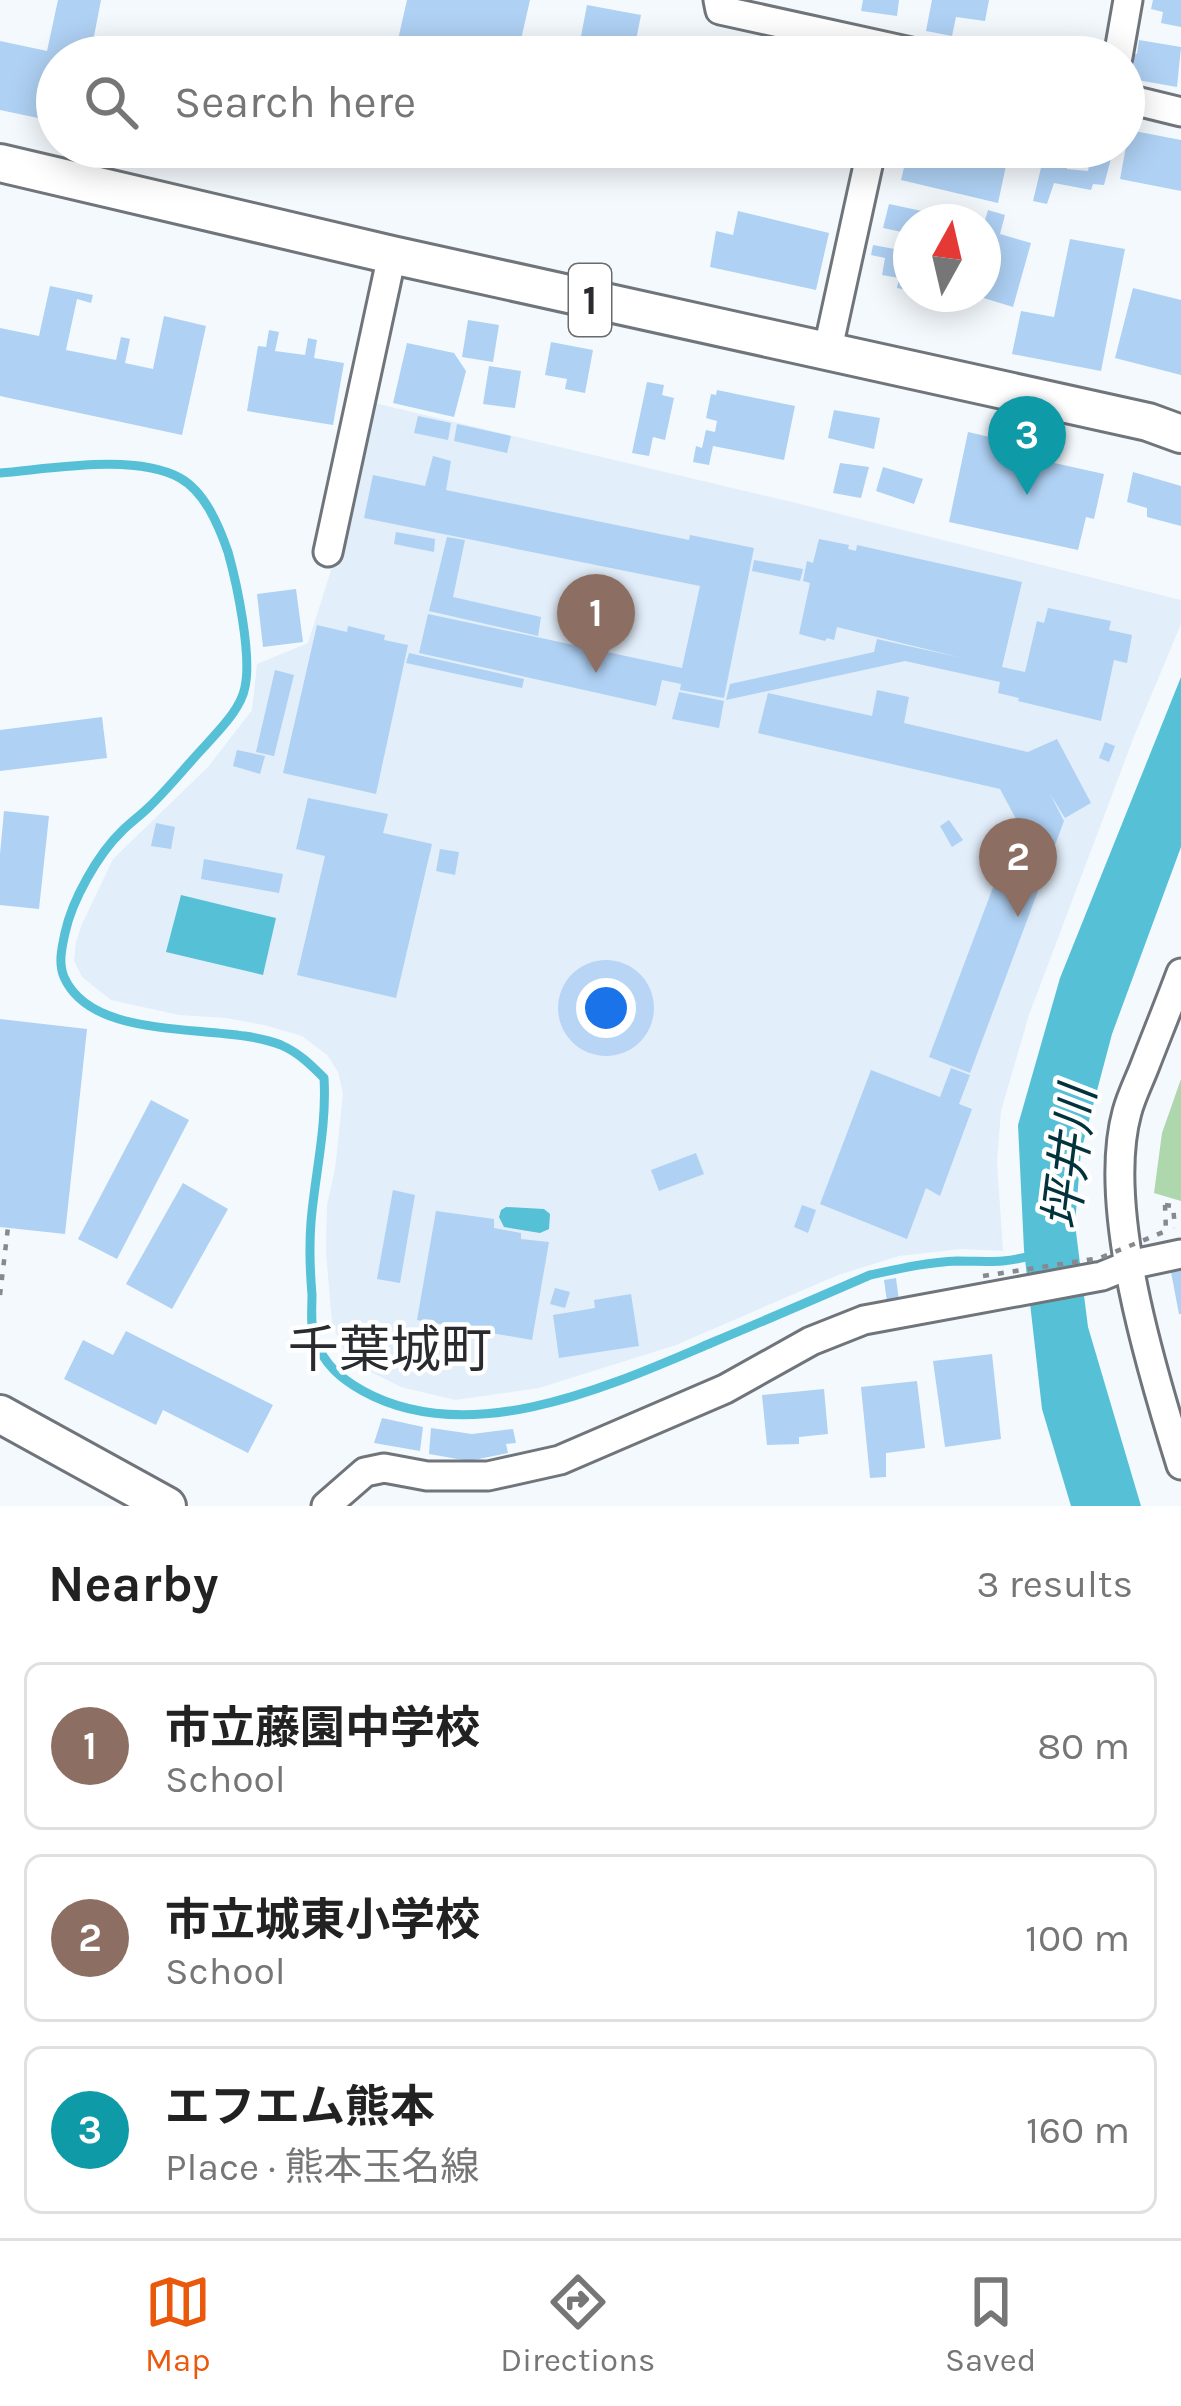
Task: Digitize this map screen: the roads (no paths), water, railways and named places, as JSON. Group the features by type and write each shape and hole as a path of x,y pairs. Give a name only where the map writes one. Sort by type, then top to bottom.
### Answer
{"main road":[{"name":"1","path":"0,163 1148,422 1181,434"},
{"path":"0,1414 167,1506"}],"street":[{"path":"718,0 720,10 824,36"},
{"path":"1122,36 1128,0"},
{"path":"1145,103 1181,112"},
{"path":"827,353 867,168"},
{"path":"328,552 392,255"},
{"path":"1181,974 1127,1112 1119,1193 1129,1265 1171,1397 1181,1466"},
{"path":"326,1506 365,1472 385,1468 428,1476 488,1476 560,1460 725,1388 811,1341 864,1320 1102,1276 1178,1245"}],"water":[{"name":"坪井川","path":"1181,677 1181,847 1112,1034 1081,1151 1075,1224 1088,1327 1141,1506 1071,1506 1042,1409 1024,1250 1018,1125 1060,978"},
{"path":"181,895 276,918 263,975 166,952"},
{"path":"506,1207 544,1209 550,1214 549,1229 540,1233 504,1227 499,1217"}],"waterway":[{"path":"0,473 116,464 161,470 197,492 224,542 245,639 243,695 223,726 95,865 68,920 61,966 80,998 102,1013 162,1028 281,1045 324,1078 310,1231 312,1323 323,1357 347,1381 405,1408 448,1414 539,1405 629,1377 870,1275 935,1263 1034,1255"}],"place":[{"name":"エフエム熊本","path":"1027,495"},
{"name":"市立藤園中学校","path":"596,673"},
{"name":"市立城東小学校","path":"1018,917"}],"district":[{"name":"千葉城町","path":"390,1350"}]}
